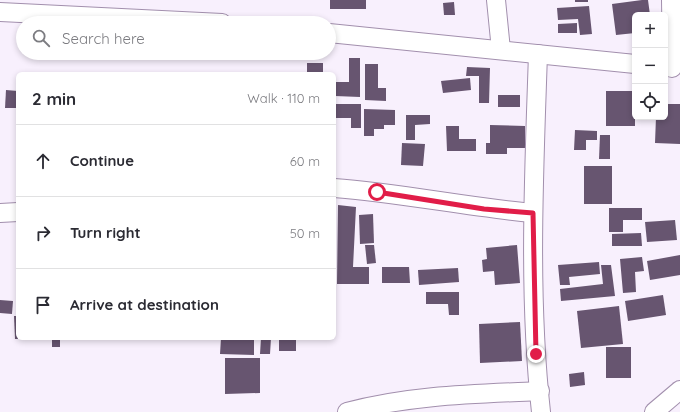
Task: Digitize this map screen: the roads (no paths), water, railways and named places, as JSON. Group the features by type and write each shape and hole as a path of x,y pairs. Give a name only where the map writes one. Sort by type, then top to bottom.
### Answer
{"street":[{"path":"496,0 501,50"},
{"path":"672,0 672,68"},
{"path":"0,12 81,16"},
{"path":"336,34 632,64"},
{"path":"347,412 397,401 425,397 542,406 536,354 533,213 538,54"},
{"path":"336,188 377,192 484,209 533,213"},
{"path":"0,213 16,212"},
{"path":"654,412 680,390"}]}
